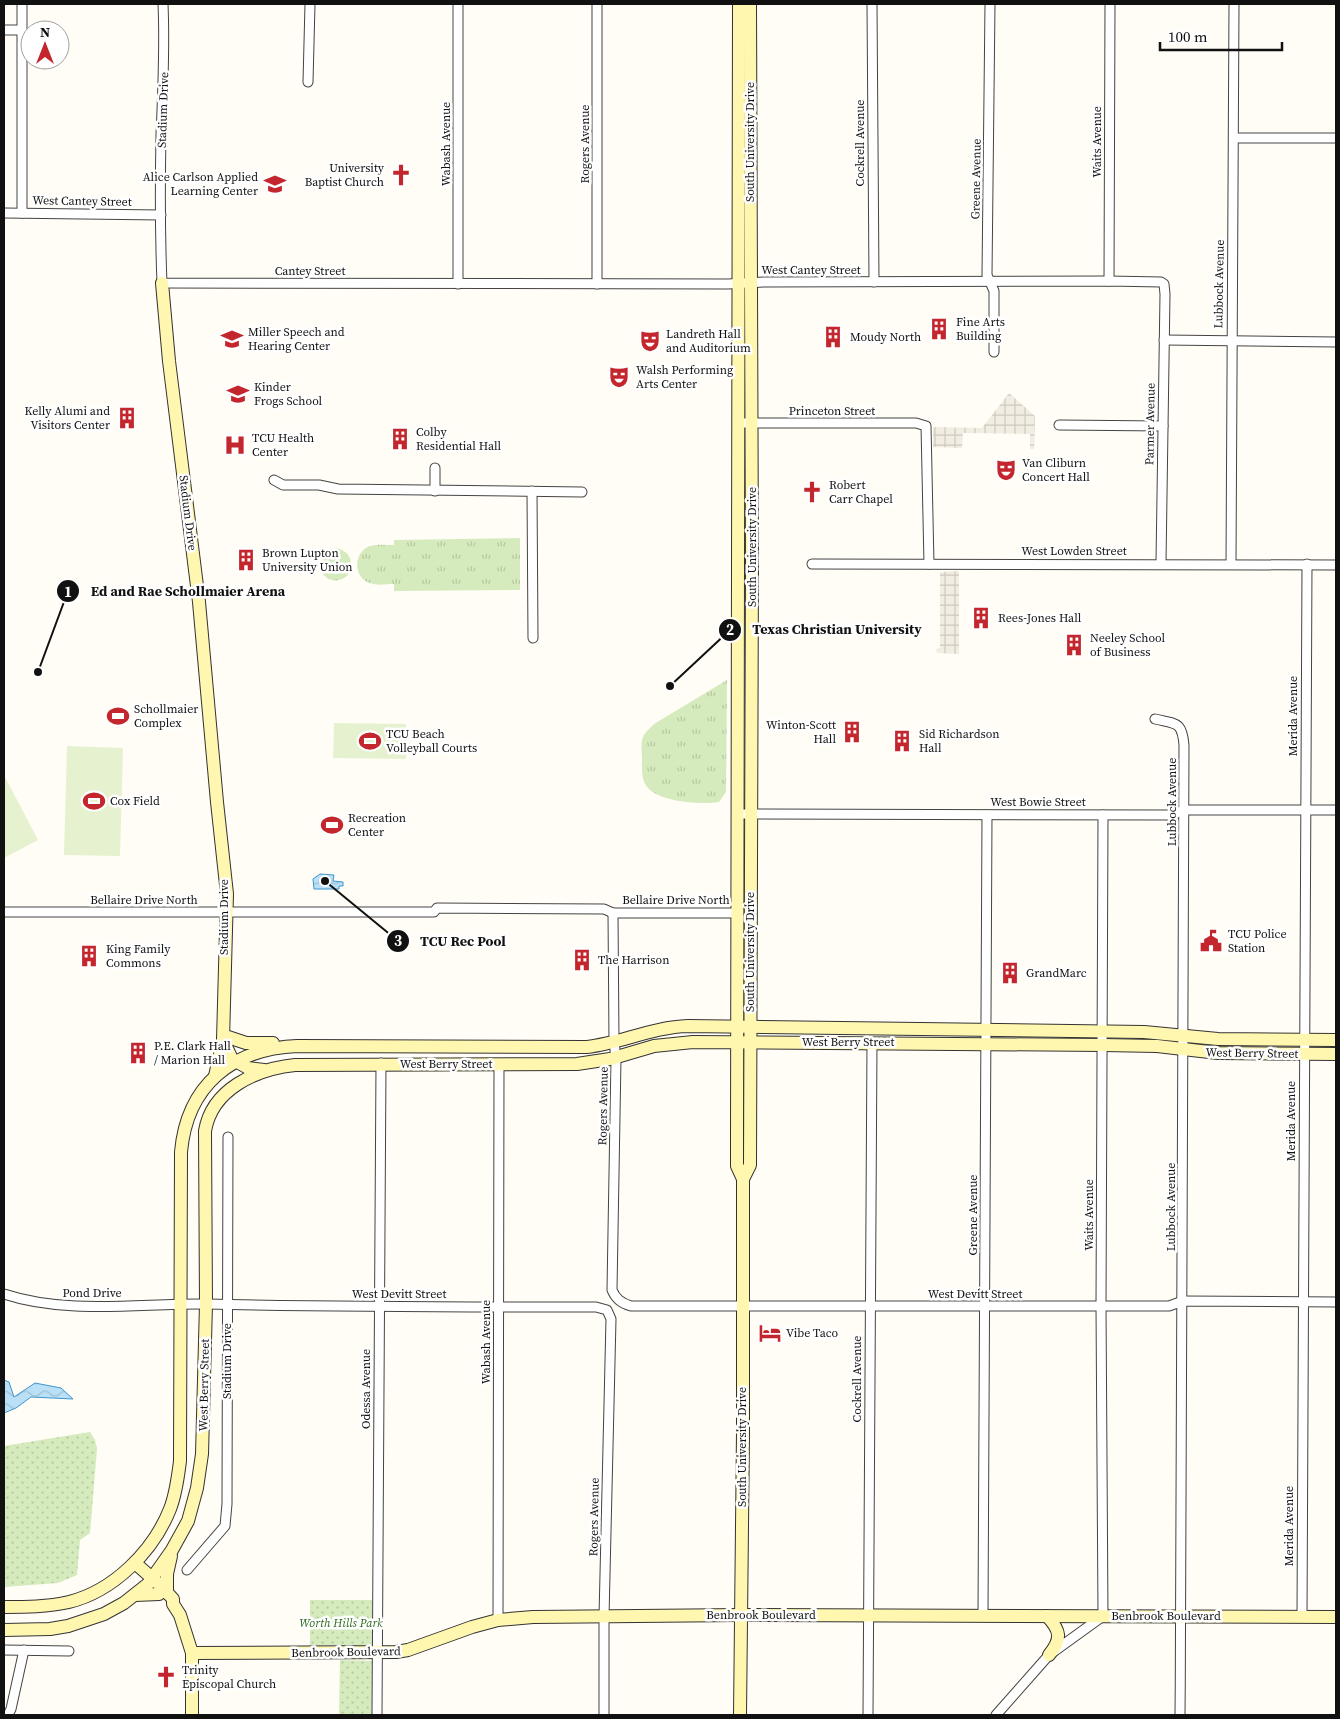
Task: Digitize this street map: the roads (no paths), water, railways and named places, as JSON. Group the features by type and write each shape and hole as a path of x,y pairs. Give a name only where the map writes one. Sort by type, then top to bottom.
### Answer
{"main road":[{"name":"South University Drive","path":"739,4 745,283 752,423 744,814 738,913 744,1027"},
{"name":"South University Drive","path":"740,1715 743,1179 750,1165 744,1042 744,814 739,423 745,283 750,4"},
{"name":"Stadium Drive","path":"162,284 169,358 199,602 216,802 227,894 222,1023 231,1058 237,1062"},
{"name":"West Berry Street","path":"4,1607 50,1606 86,1597 101,1589 133,1565 165,1519 170,1507 180,1461 181,1152 184,1126 202,1091 216,1076 226,1067 266,1049 315,1046 596,1046 648,1032 688,1026 1103,1031 1144,1032 1218,1039 1336,1040"},
{"path":"616,1058 618,1049 651,1038 672,1028"},
{"path":"872,1042 879,1037 908,1034 917,1029"},
{"path":"216,1076 226,1038 246,1043 290,1043 315,1046"},
{"name":"West Berry Street","path":"4,1630 50,1629 85,1622 104,1614 135,1595 150,1581 172,1550 190,1513 200,1472 202,1454 206,1304 204,1141 208,1117 220,1098 241,1082 264,1070 295,1064 577,1064 616,1058 640,1049 672,1044 744,1042 1156,1046 1218,1053 1336,1054"},
{"path":"431,1064 442,1057 485,1056 494,1047"},
{"path":"499,1064 514,1055 558,1053 574,1047"},
{"path":"220,1098 233,1078 237,1062 248,1068 264,1070"},
{"path":"166,1597 167,1574 172,1550"},
{"path":"133,1565 166,1597 180,1615 192,1653 192,1715"},
{"path":"135,1595 166,1597"},
{"name":"Benbrook Boulevard","path":"192,1653 377,1653 408,1650 472,1627 498,1620 533,1618 741,1615 1336,1617"},
{"path":"1047,1616 1054,1623 1059,1634 1058,1644 1049,1655"}],"street":[{"path":"22,4 22,20"},
{"name":"Stadium Drive","path":"162,284 163,4"},
{"path":"308,82 310,4"},
{"name":"Wabash Avenue","path":"458,4 458,284"},
{"name":"Rogers Avenue","path":"597,4 597,284"},
{"name":"Cockrell Avenue","path":"872,4 874,282"},
{"name":"Greene Avenue","path":"990,4 987,276 994,290 994,352"},
{"name":"Waits Avenue","path":"1109,281 1110,4"},
{"name":"Lubbock Avenue","path":"1231,564 1234,4"},
{"path":"4,30 20,30"},
{"path":"22,70 22,213"},
{"path":"1234,138 1336,138"},
{"name":"West Cantey Street","path":"4,212 161,215"},
{"name":"West Cantey Street","path":"458,284 1109,281 1161,282 1164,284"},
{"name":"Cantey Street","path":"162,284 458,284"},
{"name":"Parmer Avenue","path":"1161,564 1164,284"},
{"path":"1164,340 1336,342"},
{"name":"Princeton Street","path":"739,423 916,423 924,425 927,429 928,564"},
{"path":"1059,425 1163,426"},
{"path":"435,468 435,491"},
{"path":"274,480 283,485 319,485 338,489 582,492"},
{"path":"532,491 533,638"},
{"name":"West Lowden Street","path":"812,564 1336,565"},
{"name":"Merida Avenue","path":"1302,1617 1307,564"},
{"name":"Lubbock Avenue","path":"1155,719 1177,724 1183,730 1183,1301 1180,1715"},
{"name":"West Bowie Street","path":"744,814 1171,815 1184,810 1336,810"},
{"name":"Greene Avenue","path":"984,1616 987,815"},
{"name":"Waits Avenue","path":"1103,815 1101,1306 1103,1616"},
{"name":"Bellaire Drive North","path":"4,912 434,912 437,908 518,908 604,909 613,912 738,913"},
{"name":"Rogers Avenue","path":"613,912 614,1042 616,1058 612,1290 616,1298"},
{"name":"Cockrell Avenue","path":"868,1715 872,1042"},
{"name":"Odessa Avenue","path":"377,1715 381,1063"},
{"name":"Wabash Avenue","path":"498,1620 499,1064"},
{"name":"Stadium Drive","path":"187,1570 225,1526 227,1504 228,1137"},
{"name":"Pond Drive","path":"4,1294 43,1304 181,1305"},
{"name":"West Devitt Street","path":"616,1298 623,1304 631,1306 1169,1306 1183,1301 1336,1302"},
{"name":"West Devitt Street","path":"181,1305 596,1307 607,1310 611,1319"},
{"name":"Rogers Avenue","path":"604,1715 604,1617 611,1319"},
{"path":"996,1715 1049,1655 1103,1616"},
{"path":"4,1650 69,1651"},
{"path":"8,1715 24,1650"}],"water":[{"path":"320,874 334,875 333,881 343,882 343,886 339,886 339,889 314,889 313,879"},
{"path":"4,1380 9,1382 14,1397 35,1383 61,1388 73,1399 31,1397 16,1408 4,1413"}],"place":[{"name":"University Baptist Church","path":"401,175"},
{"name":"Alice Carlson Applied Learning Center","path":"275,184"},
{"name":"Fine Arts Building","path":"939,329"},
{"name":"Moudy North","path":"833,337"},
{"name":"Miller Speech and Hearing Center","path":"232,339"},
{"name":"Landreth Hall and Auditorium","path":"650,341"},
{"name":"Walsh Performing Arts Center","path":"619,377"},
{"name":"Kinder Frogs School","path":"238,394"},
{"name":"Kelly Alumi and Visitors Center","path":"127,418"},
{"name":"Colby Residential Hall","path":"400,439"},
{"name":"TCU Health Center","path":"235,445"},
{"name":"Van Cliburn Concert Hall","path":"1006,470"},
{"name":"Robert Carr Chapel","path":"812,492"},
{"name":"Brown Lupton University Union","path":"246,560"},
{"name":"Rees-Jones Hall","path":"981,618"},
{"name":"Neeley School of Business","path":"1074,645"},
{"name":"Ed and Rae Schollmaier Arena","path":"38,672"},
{"name":"Texas Christian University","path":"670,686"},
{"name":"Schollmaier Complex","path":"118,716"},
{"name":"Winton-Scott Hall","path":"852,732"},
{"name":"TCU Beach Volleyball Courts","path":"370,741"},
{"name":"Sid Richardson Hall","path":"902,741"},
{"name":"Cox Field","path":"94,801"},
{"name":"Recreation Center","path":"332,825"},
{"name":"TCU Rec Pool","path":"325,881"},
{"name":"TCU Police Station","path":"1211,941"},
{"name":"King Family Commons","path":"89,956"},
{"name":"The Harrison","path":"582,960"},
{"name":"GrandMarc","path":"1010,973"},
{"name":"P.E. Clark Hall / Marion Hall","path":"138,1053"},
{"name":"Vibe Taco","path":"770,1333"},
{"name":"Trinity Episcopal Church","path":"166,1677"}],"park label":[{"name":"Worth Hills Park","path":"341,1623"}]}
